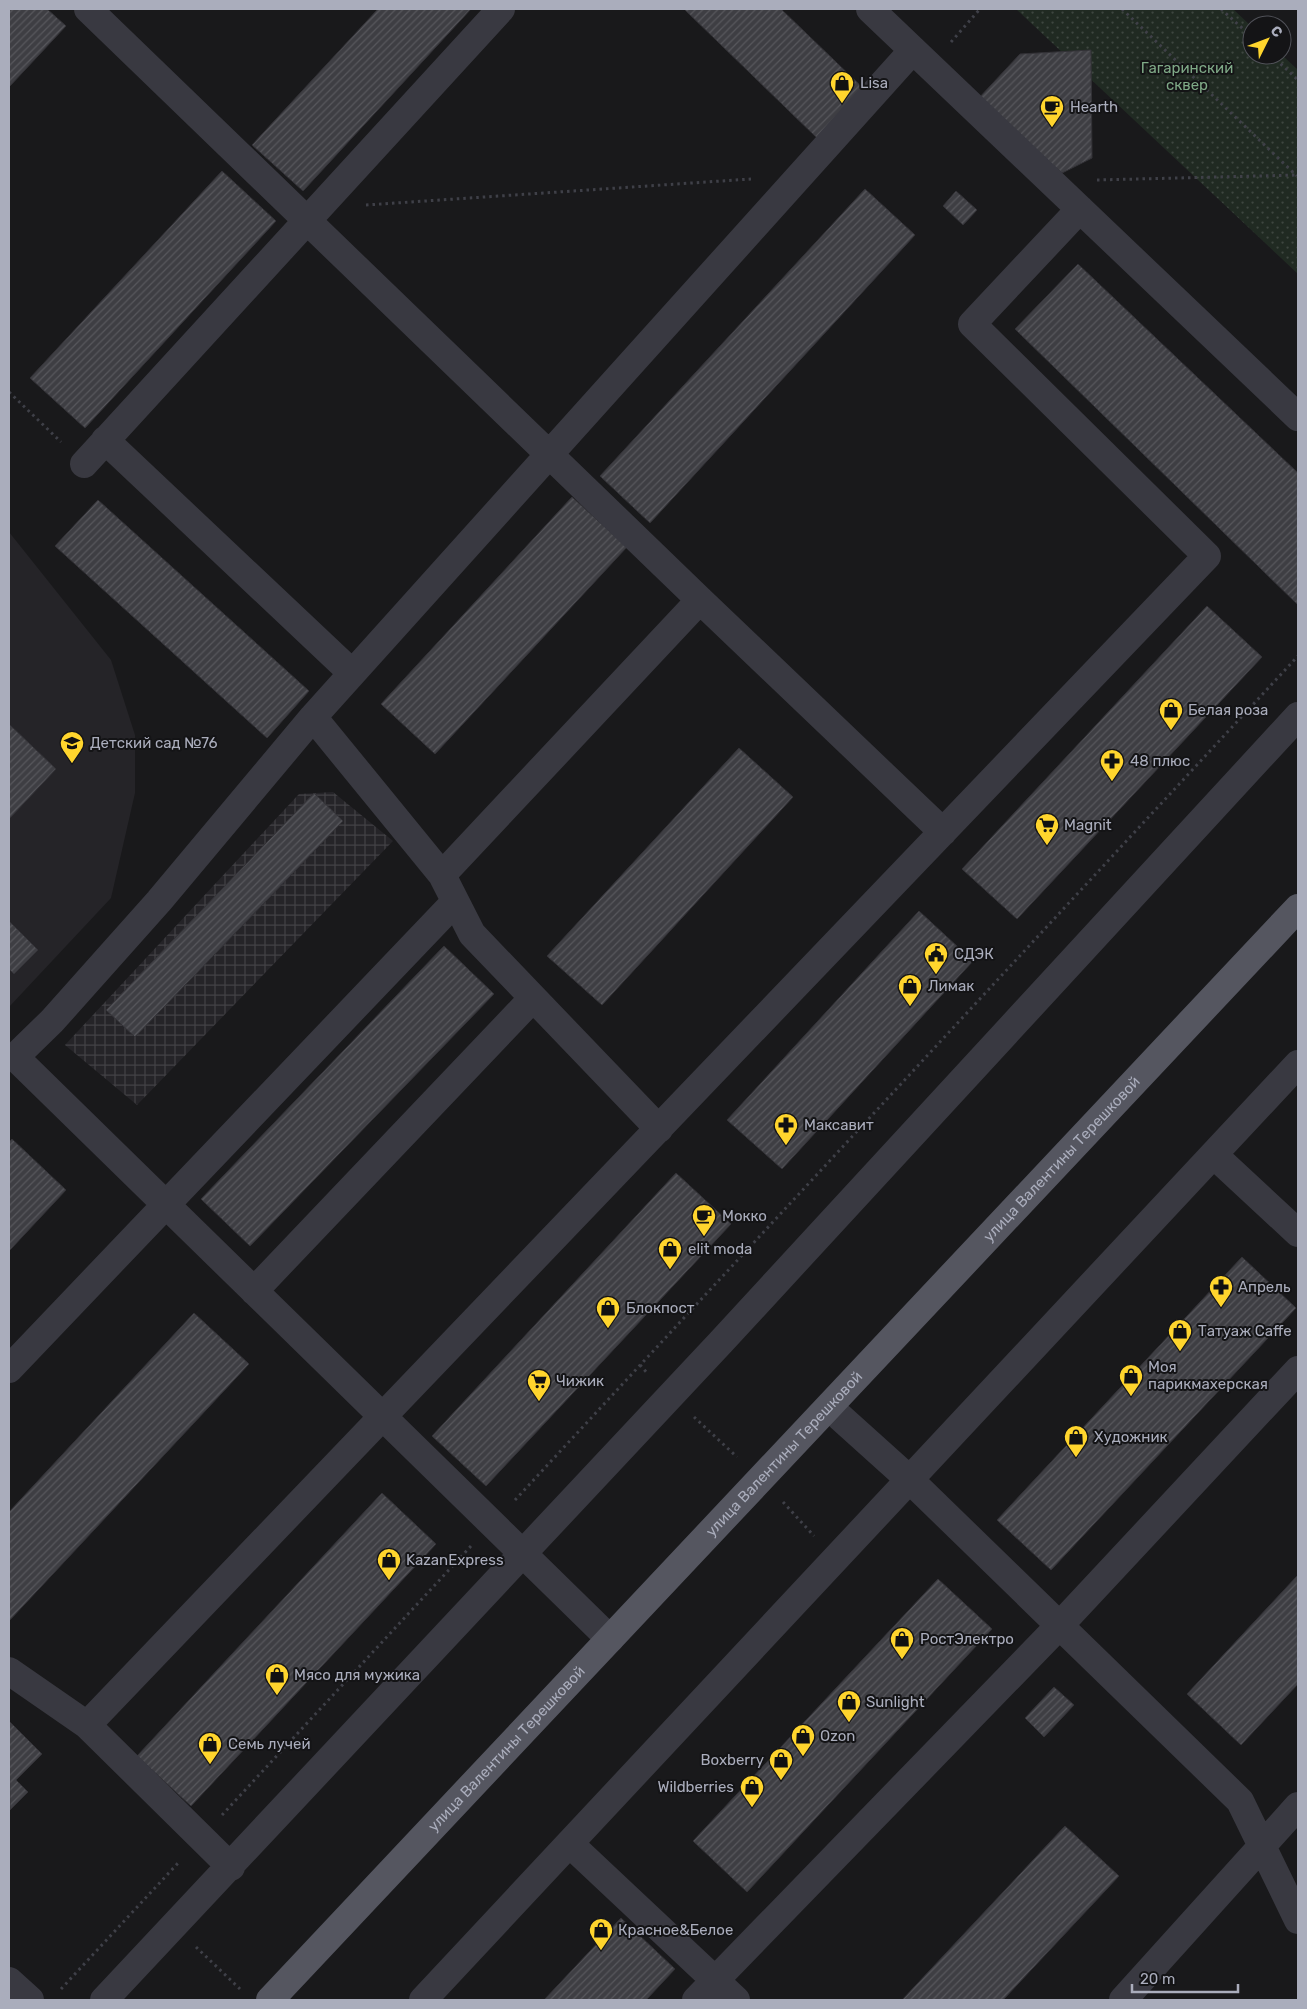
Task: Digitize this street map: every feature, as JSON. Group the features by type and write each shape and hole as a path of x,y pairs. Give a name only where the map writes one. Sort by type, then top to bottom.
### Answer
{"main road":[{"name":"улица Валентины Терешковой","path":"270,2000 1298,908"}],"lane":[{"path":"88,9 313,214 550,454 943,832"},
{"path":"84,464 501,9"},
{"path":"870,9 1298,417"},
{"path":"610,1639 15,1056 52,1021 159,901 313,717 800,176 922,58"},
{"path":"87,1725 1207,556 972,324 1080,209"},
{"path":"106,440 352,673"},
{"path":"442,875 700,600"},
{"path":"104,2000 231,1867 734,1328 1298,716"},
{"path":"313,717 442,875 472,934 659,1129"},
{"path":"9,1369 455,902"},
{"path":"254,1291 533,998"},
{"path":"423,2000 1298,1064"},
{"path":"1214,1155 1298,1233"},
{"path":"696,2000 1060,1625 1298,1370"},
{"path":"840,1417 910,1480 1240,1801 1298,1920"},
{"path":"9,1671 87,1725 231,1867"},
{"path":"1122,2000 1298,1806"},
{"path":"570,1844 736,2000"},
{"path":"9,1981 30,2000"}],"path":[{"path":"922,58 980,9"},
{"path":"1122,9 1298,175"},
{"path":"1222,9 1242,28"},
{"path":"1282,65 1298,80"},
{"path":"1052,182 1298,175"},
{"path":"313,214 800,176"},
{"path":"9,392 84,464"},
{"path":"56,1993 1298,656"}],"shaded area":[{"name":"Детский сад №76","path":"9,532 111,660 135,735 135,793 111,898 9,1007"},
{"path":"333,792 393,841 137,1105 65,1045 299,794"}],"green space":[{"name":"Гагаринский сквер","path":"1016,9 1233,9 1242,18 1242,65 1292,64 1298,70 1298,274"}],"building":[{"path":"9,9 47,9 66,26 9,87"},
{"path":"378,9 471,9 303,191 252,145"},
{"path":"684,9 781,9 864,89 817,138"},
{"name":"Hearth","path":"1091,50 1092,158 1062,173 978,99 1020,54"},
{"path":"222,171 276,221 85,428 30,378"},
{"path":"865,189 915,235 650,523 600,476"},
{"path":"956,191 977,210 963,225 943,206"},
{"path":"1078,264 1298,473 1298,605 1015,329"},
{"path":"572,497 627,547 435,754 381,704"},
{"path":"98,500 309,691 267,738 55,546"},
{"path":"1207,606 1262,657 1017,919 962,869"},
{"path":"9,724 56,769 9,819"},
{"path":"739,748 793,797 602,1005 547,956"},
{"path":"314,793 343,821 135,1037 106,1010"},
{"path":"919,911 973,961 782,1169 727,1120"},
{"path":"9,921 38,950 14,974 9,969"},
{"path":"444,946 494,994 250,1246 201,1199"},
{"path":"12,1139 66,1190 9,1251 9,1142"},
{"path":"676,1173 731,1224 486,1486 432,1436"},
{"path":"1242,1257 1296,1308 1051,1570 997,1520"},
{"path":"194,1313 249,1364 9,1621 9,1512"},
{"path":"382,1493 436,1544 191,1806 137,1756"},
{"path":"1298,1575 1298,1684 1241,1745 1187,1694"},
{"path":"938,1579 992,1629 747,1892 693,1841"},
{"path":"1054,1687 1074,1705 1044,1737 1025,1718"},
{"path":"9,1721 42,1754 16,1780 28,1792 10,1810"},
{"path":"1065,1826 1119,1876 1003,2000 902,2000"},
{"path":"621,1918 675,1969 646,2000 544,2000"}],"place":[{"name":"Lisa","path":"842,104"},
{"name":"Hearth","path":"1052,128"},
{"name":"Белая роза","path":"1171,731"},
{"name":"Детский сад №76","path":"72,764"},
{"name":"48 плюс","path":"1112,782"},
{"name":"Magnit","path":"1047,846"},
{"name":"СДЭК","path":"936,975"},
{"name":"Лимак","path":"910,1007"},
{"name":"Максавит","path":"786,1146"},
{"name":"Мокко","path":"704,1237"},
{"name":"elit moda","path":"670,1270"},
{"name":"Апрель","path":"1221,1308"},
{"name":"Блокпост","path":"608,1329"},
{"name":"Татуаж Caffe","path":"1180,1352"},
{"name":"Моя парикмахерская","path":"1131,1397"},
{"name":"Чижик","path":"539,1402"},
{"name":"Художник","path":"1076,1458"},
{"name":"KazanExpress","path":"389,1581"},
{"name":"РостЭлектро","path":"902,1660"},
{"name":"Мясо для мужика","path":"277,1696"},
{"name":"Sunlight","path":"849,1723"},
{"name":"Ozon","path":"803,1757"},
{"name":"Семь лучей","path":"210,1765"},
{"name":"Boxberry","path":"781,1781"},
{"name":"Wildberries","path":"752,1808"},
{"name":"Красное&Белое","path":"601,1951"}]}
